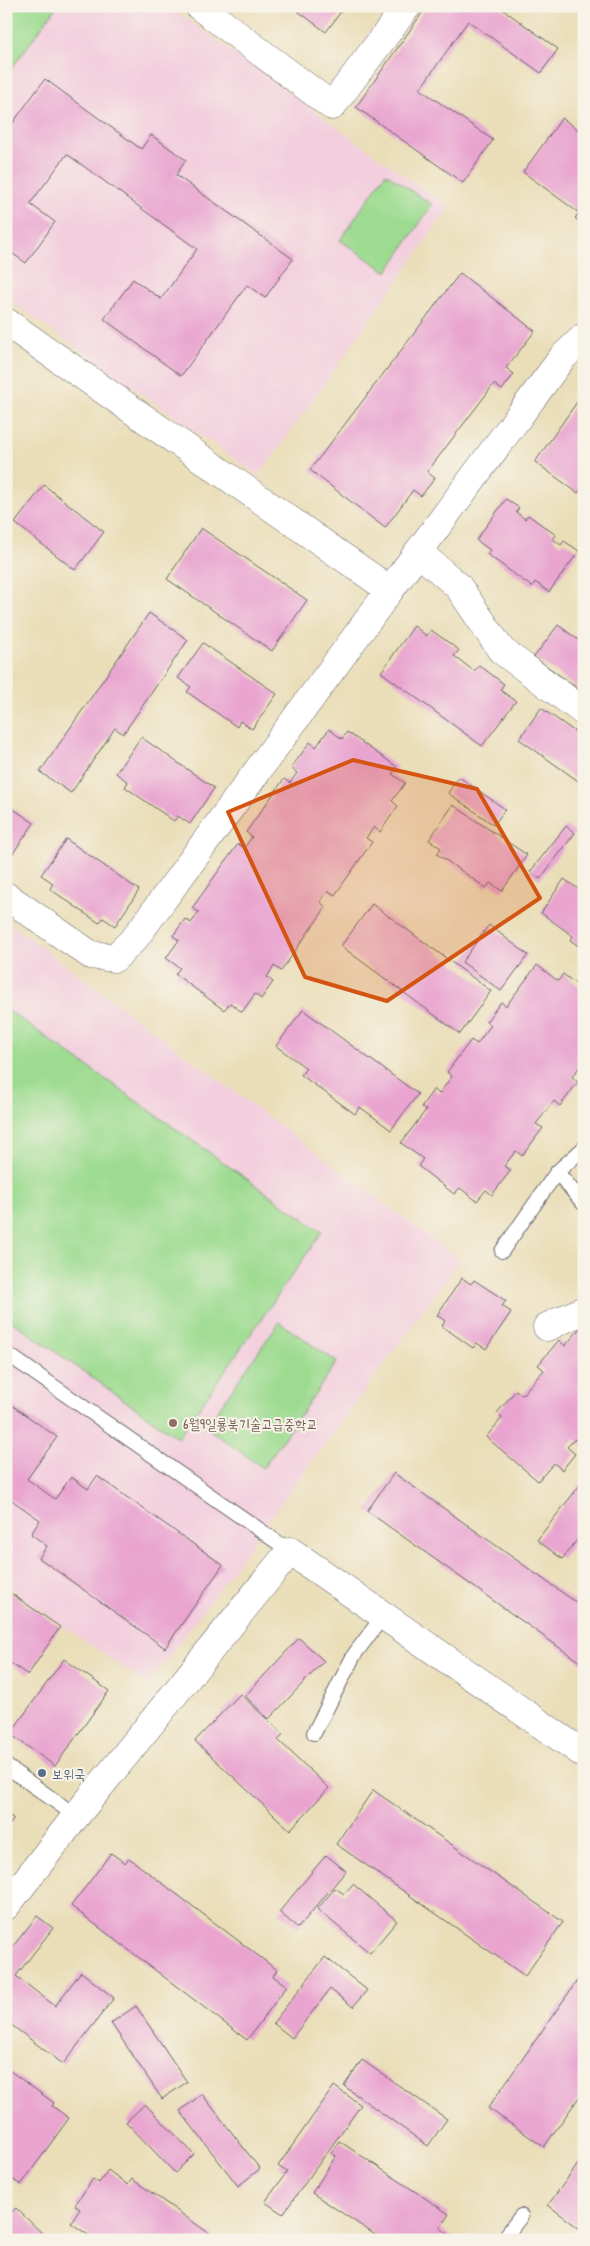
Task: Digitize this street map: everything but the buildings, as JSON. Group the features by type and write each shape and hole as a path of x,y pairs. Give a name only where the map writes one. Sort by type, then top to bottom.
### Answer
{"street":[{"path":"199,6 332,106 406,6"},
{"path":"6,322 390,590"},
{"path":"6,896 90,955 115,958 135,938 562,358 584,337"},
{"path":"418,552 458,586 501,650 584,712"},
{"path":"547,1327 584,1310"},
{"path":"6,1906 76,1816 290,1551 584,1754"}],"lane":[{"path":"502,1251 557,1172 584,1148"},
{"path":"557,1172 584,1204"},
{"path":"6,1353 290,1551"},
{"path":"314,1733 354,1656 383,1616"},
{"path":"6,1766 76,1816"},
{"path":"503,2240 521,2216"}],"highlighted area":[{"path":"353,760 477,789 540,898 387,1001 305,977 228,812"}],"shaded area":[{"path":"6,6 169,6 449,208 259,476 6,298"},
{"name":"6월9일룡북기술고급중학교","path":"6,921 460,1260 148,1685 6,1586"}],"green space":[{"path":"6,6 57,6 6,76"},
{"path":"386,173 432,205 387,272 340,240"},
{"path":"6,1009 322,1232 178,1438 6,1317"},
{"path":"279,1322 337,1362 263,1468 206,1427"}],"place":[{"name":"6월9일룡북기술고급중학교","path":"173,1423"},
{"name":"보위국","path":"42,1773"}]}
